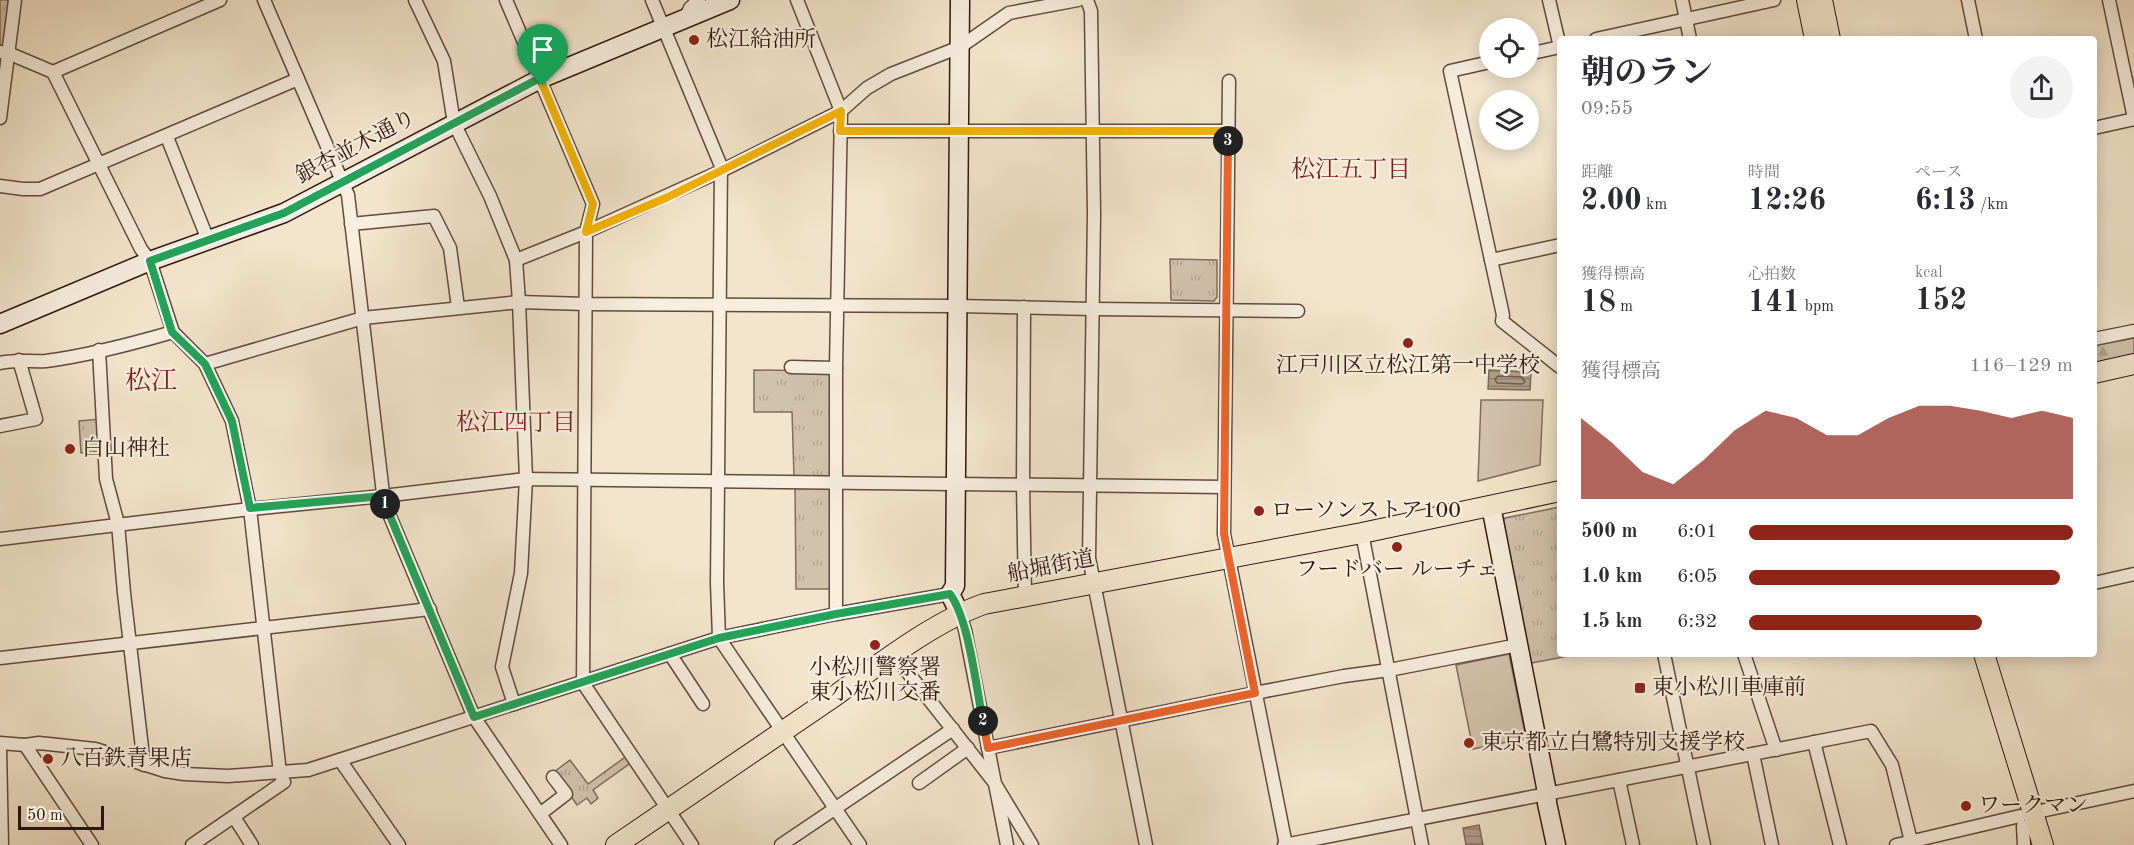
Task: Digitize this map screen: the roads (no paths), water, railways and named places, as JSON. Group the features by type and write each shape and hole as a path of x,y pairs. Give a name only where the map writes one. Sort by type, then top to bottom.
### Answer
{"main road":[{"path":"1807,0 1814,36"},
{"path":"1822,0 1829,36"},
{"path":"2097,372 2134,364"},
{"name":"船堀街道","path":"616,845 894,655 960,614 984,604 1362,533 1557,492"},
{"path":"1973,657 2027,828 2043,845"},
{"path":"1985,657 2027,828"}],"street":[{"path":"0,118 4,52 15,0"},
{"path":"53,72 220,0"},
{"path":"264,0 348,195 383,496 474,717 561,845"},
{"path":"415,0 444,61 454,123 490,196 516,260 526,479 521,573 502,667 514,704"},
{"path":"506,0 593,204 586,232 583,683 692,845"},
{"path":"652,0 721,171 717,583 719,638 860,845"},
{"path":"685,19 690,9 699,0"},
{"name":"銀杏並木通り","path":"0,324 150,261 276,216 540,78 730,0"},
{"path":"797,0 841,111 836,368 836,614"},
{"path":"0,743 24,745 39,743 95,749 144,765 184,774 228,776 308,770 719,638 950,594 955,586 960,0"},
{"path":"516,260 586,232 721,171 841,111 867,88 891,74 960,47 1009,13 1078,0"},
{"path":"1086,0 1091,11 1094,130 1089,558 1146,845"},
{"path":"1549,0 1557,36"},
{"path":"1682,0 1689,36"},
{"path":"1610,36 1774,0"},
{"path":"1968,0 1975,36"},
{"path":"2097,127 2134,118 2109,0"},
{"path":"1539,52 1557,48"},
{"path":"4,52 53,72 141,249 150,261 172,332 205,364 232,421 250,508 280,773 284,782 192,845"},
{"path":"1479,64 1450,71 1503,315 1502,321 1557,365"},
{"path":"0,186 40,189 298,79"},
{"path":"1229,81 1224,534 1285,845 1871,731 1892,765 1912,843"},
{"path":"840,131 1228,131"},
{"path":"166,137 208,240"},
{"path":"351,224 434,216 450,248 458,307"},
{"path":"1491,260 1557,246"},
{"path":"205,364 363,318 519,302 1298,310"},
{"path":"1024,307 1025,596"},
{"path":"2097,338 2134,331"},
{"path":"0,363 19,360 45,361 172,332"},
{"path":"99,350 106,479 118,524 144,765"},
{"path":"0,426 36,419 19,360"},
{"path":"791,367 836,368"},
{"path":"0,539 250,508 383,496 526,479 1224,487"},
{"path":"1491,506 1556,845"},
{"path":"1362,533 1422,845"},
{"path":"2097,580 2134,574"},
{"path":"950,594 965,630 1007,845"},
{"path":"0,658 430,609"},
{"path":"988,748 1255,693 1518,645"},
{"path":"670,654 703,704"},
{"path":"894,655 994,782 1032,845"},
{"path":"1665,657 1704,845"},
{"path":"1745,657 1776,750"},
{"path":"781,845 953,729"},
{"path":"1814,742 1840,845"},
{"path":"24,745 92,845"},
{"path":"0,748 2,845"},
{"path":"919,783 968,748"},
{"path":"1753,754 1772,845"},
{"path":"340,760 399,845"},
{"path":"540,814 566,794 553,777"},
{"path":"1619,780 1633,845"},
{"path":"1896,845 2027,828 2134,791"},
{"path":"234,817 252,845"},
{"path":"2027,828 2048,845"}],"water":[{"path":"1489,370 1531,372 1530,390 1488,389"},
{"path":"1479,825 1483,845 1466,845 1463,828"}],"place":[{"name":"松江給油所","path":"694,40"},
{"name":"江戸川区立松江第一中学校","path":"1408,343"},
{"name":"白山神社","path":"70,449"},
{"name":"ローソンストア100","path":"1259,511"},
{"name":"フードバー ルーチェ","path":"1397,547"},
{"name":"小松川警察署 東小松川交番","path":"875,645"},
{"name":"東小松川車庫前","path":"1640,688"},
{"name":"東京都立白鷺特別支援学校","path":"1469,743"},
{"name":"八百鉄青果店","path":"48,759"},
{"name":"ワークマン","path":"1966,806"}],"district":[{"name":"松江五丁目","path":"1351,171"},
{"name":"松江","path":"151,382"},
{"name":"松江四丁目","path":"516,424"}]}
